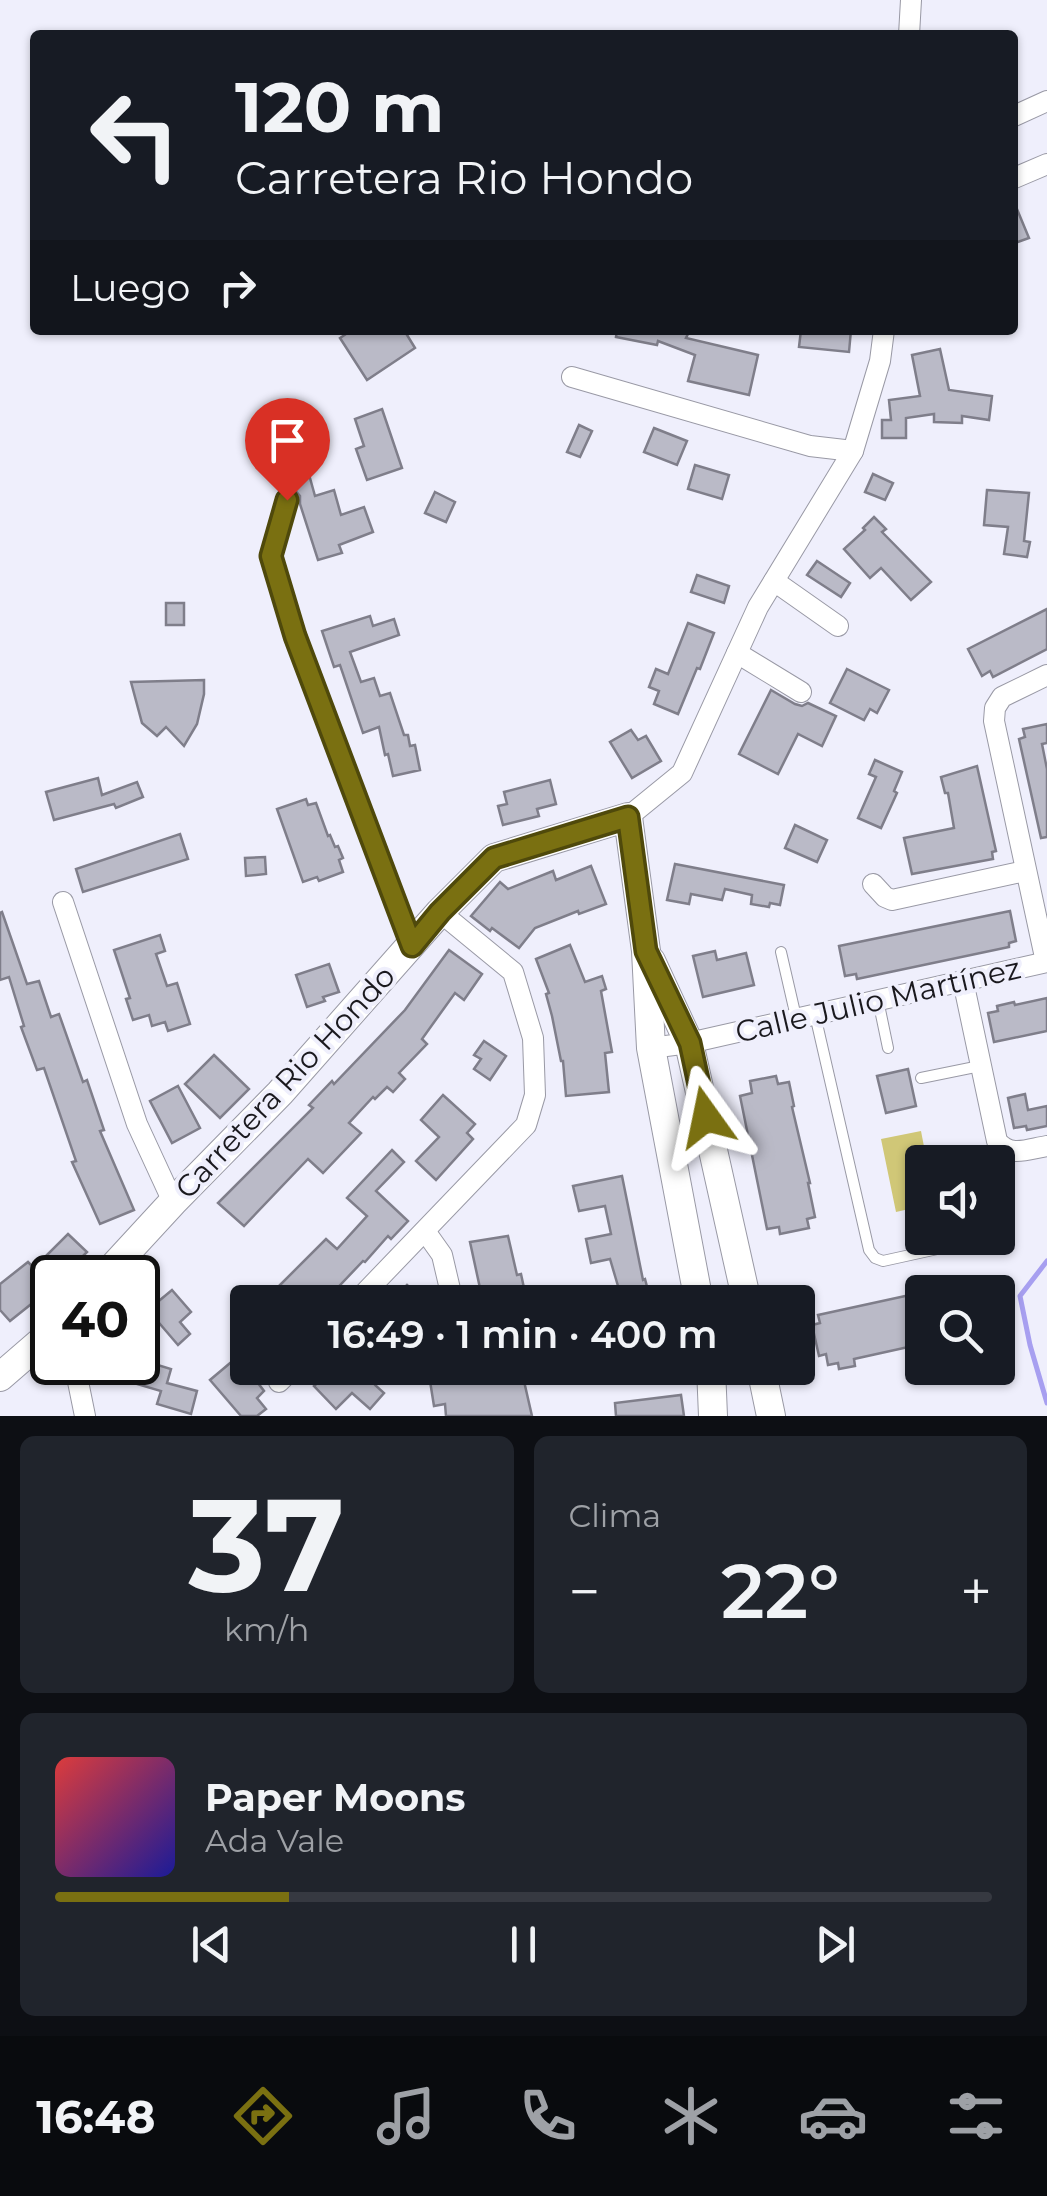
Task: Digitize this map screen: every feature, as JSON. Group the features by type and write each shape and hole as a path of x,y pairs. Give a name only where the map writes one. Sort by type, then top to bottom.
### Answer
{"street":[{"path":"909,30 911,0"},
{"path":"1018,114 1047,102"},
{"path":"1018,176 1047,164"},
{"path":"696,1285 651,1048 646,951 628,817 682,773 758,607 852,451 880,361 883,335"},
{"path":"572,377 810,446 852,451"},
{"path":"287,500 271,556 295,636 412,946"},
{"path":"774,581 838,626"},
{"path":"737,652 800,692"},
{"path":"1046,962 994,721 995,708 1002,697 1047,675"},
{"name":"Carretera Rio Hondo","path":"124,1255 280,1093 440,912 494,858 628,817"},
{"path":"873,884 892,900 1025,871"},
{"path":"63,902 137,1124 173,1202"},
{"path":"373,1285 526,1125 535,1095 533,1038 513,972 440,912"},
{"path":"646,951 690,1043 742,1285"},
{"name":"Calle Julio Martínez","path":"651,1048 690,1043 1046,962"},
{"path":"962,981 997,1141 1012,1153 1047,1146"},
{"path":"425,1232 442,1255 449,1285"},
{"path":"3,1366 30,1347"},
{"path":"79,1385 86,1416"},
{"path":"711,1385 712,1416"},
{"path":"765,1385 772,1416"}],"lane":[{"path":"781,952 805,1016 869,1250 874,1258 883,1261 910,1255"},
{"path":"878,999 888,1048"},
{"path":"920,1078 980,1066"}],"shaded area":[{"path":"921,1131 924,1145 905,1145 905,1210 896,1212 881,1139"}],"building":[{"path":"1018,211 1029,238 1018,242"},
{"path":"407,335 415,348 367,380 340,338"},
{"path":"688,335 686,338 758,355 749,395 688,381 695,355 658,341 657,345 616,337"},
{"path":"800,335 851,335 849,352 799,347"},
{"path":"940,349 949,390 992,396 989,420 962,416 962,423 934,422 934,414 906,418 906,438 882,438 882,420 891,420 889,400 920,396 912,355"},
{"path":"382,409 402,468 367,480 356,449 364,446 355,419"},
{"path":"293,417 315,496 334,490 341,515 364,507 373,532 339,545 342,553 318,560 282,445 269,449 262,426"},
{"path":"579,425 592,431 580,457 567,452"},
{"path":"654,428 687,441 677,465 644,452"},
{"path":"695,465 729,475 722,499 688,489"},
{"path":"873,474 893,483 885,500 865,492"},
{"path":"987,490 1029,493 1024,541 1030,542 1027,557 1004,554 1008,527 984,525"},
{"path":"435,492 455,502 446,522 425,513"},
{"path":"874,517 886,529 882,532 931,582 911,600 881,568 870,578 844,549"},
{"path":"817,561 850,583 841,597 807,575"},
{"path":"697,575 729,586 724,603 691,592"},
{"path":"166,603 184,603 184,625 166,625"},
{"path":"1047,609 1047,649 993,677 990,671 982,676 968,649"},
{"path":"370,616 373,626 394,619 399,635 350,652 361,682 374,678 380,696 390,693 404,735 408,735 410,746 415,745 420,770 393,776 379,727 363,733 340,665 334,667 322,631"},
{"path":"688,623 714,633 678,714 654,704 659,691 649,687 656,669 668,674"},
{"path":"847,669 889,690 877,713 870,709 864,720 830,703"},
{"path":"204,680 197,724 184,746 166,727 157,736 142,723 131,682"},
{"path":"771,690 795,704 808,703 836,716 822,746 798,734 778,774 739,754"},
{"path":"1047,724 1047,743 1042,744 1047,769 1047,837 1041,838 1019,739 1025,737 1023,729"},
{"path":"631,730 638,740 646,736 661,761 632,778 610,742"},
{"path":"875,760 902,772 881,828 858,818 876,777 869,774"},
{"path":"977,766 996,851 992,852 993,859 912,874 904,838 954,828 941,777"},
{"path":"98,778 102,795 137,782 143,797 116,808 114,804 54,820 46,792"},
{"path":"550,780 556,804 537,809 539,816 503,825 498,806 507,804 504,792"},
{"path":"306,799 308,805 316,803 328,836 338,846 343,872 303,882 277,809"},
{"path":"795,825 827,840 817,862 785,848"},
{"path":"180,834 188,859 83,892 76,869"},
{"path":"265,857 266,874 246,876 245,858"},
{"path":"675,864 784,885 780,905 751,904 752,895 725,889 722,900 691,894 689,904 667,900"},
{"path":"591,866 606,904 535,928 519,948 471,916 500,882 508,889 553,871 556,880"},
{"path":"1010,911 1016,941 1009,943 1009,947 857,979 856,974 845,976 839,946"},
{"path":"2,912 27,984 39,981 51,1017 59,1014 83,1082 87,1080 104,1130 100,1131 134,1210 100,1224 72,1162 76,1161 44,1068 37,1070 21,1027 24,1026 9,977 0,980"},
{"path":"160,935 165,951 156,954 167,986 177,983 190,1024 168,1031 165,1022 152,1026 149,1015 133,1020 114,950"},
{"path":"570,945 585,982 602,976 606,989 601,991 612,1052 605,1053 609,1092 566,1096 563,1061 546,994 549,993 536,959"},
{"path":"449,950 482,974 464,1000 455,993 422,1039 427,1044 399,1073 405,1079 393,1092 387,1087 373,1097 349,1123 361,1133 323,1173 308,1159 244,1226 218,1203 313,1108 309,1105 332,1081 334,1084 405,1010"},
{"path":"715,951 717,960 746,953 754,985 703,997 693,956"},
{"path":"329,964 339,992 307,1007 296,975"},
{"path":"1047,998 1047,1031 994,1042 988,1013 998,1011 997,1006"},
{"path":"484,1041 506,1056 490,1080 474,1069 481,1059 474,1055"},
{"path":"214,1055 249,1089 220,1118 185,1084"},
{"path":"908,1069 916,1106 886,1113 877,1076"},
{"path":"776,1076 778,1084 789,1082 815,1217 807,1219 809,1228 780,1234 779,1227 767,1229 740,1096 752,1093 750,1081"},
{"path":"178,1086 200,1128 172,1143 150,1101"},
{"path":"1025,1094 1028,1110 1047,1106 1047,1126 1014,1128 1008,1098"},
{"path":"443,1095 475,1124 467,1133 473,1139 436,1180 416,1161 439,1137 421,1120"},
{"path":"392,1150 404,1162 376,1191 408,1221 391,1239 388,1236 340,1285 280,1285 326,1239 337,1249 367,1216 347,1198"},
{"path":"622,1176 647,1285 618,1285 610,1259 591,1263 586,1239 611,1234 605,1206 579,1211 573,1186"},
{"path":"68,1234 87,1252 84,1255 47,1255"},
{"path":"508,1236 517,1275 521,1274 523,1285 479,1285 470,1242"},
{"path":"28,1262 30,1305 10,1321 0,1310 0,1284"},
{"path":"172,1290 191,1312 180,1322 190,1334 178,1345 160,1324 160,1300"},
{"path":"905,1296 905,1348 854,1359 855,1366 839,1369 838,1363 828,1365 826,1354 819,1356 815,1338 815,1324 820,1323 818,1315"},
{"path":"230,1363 230,1385 259,1385 264,1391 257,1398 266,1409 257,1416 241,1416 210,1380"},
{"path":"160,1366 171,1369 167,1383 197,1391 191,1414 157,1404 161,1391 140,1385 160,1385"},
{"path":"375,1385 384,1393 370,1409 352,1393 336,1409 314,1386"},
{"path":"431,1385 525,1385 532,1416 446,1416 445,1404 434,1406"},
{"path":"681,1395 684,1416 616,1416 615,1403"}],"waterway":[{"path":"1047,1261 1020,1296 1047,1403"}],"route":[{"path":"287,500 271,556 295,636 412,946 494,858 628,817 646,951 690,1043 706,1117"}]}
